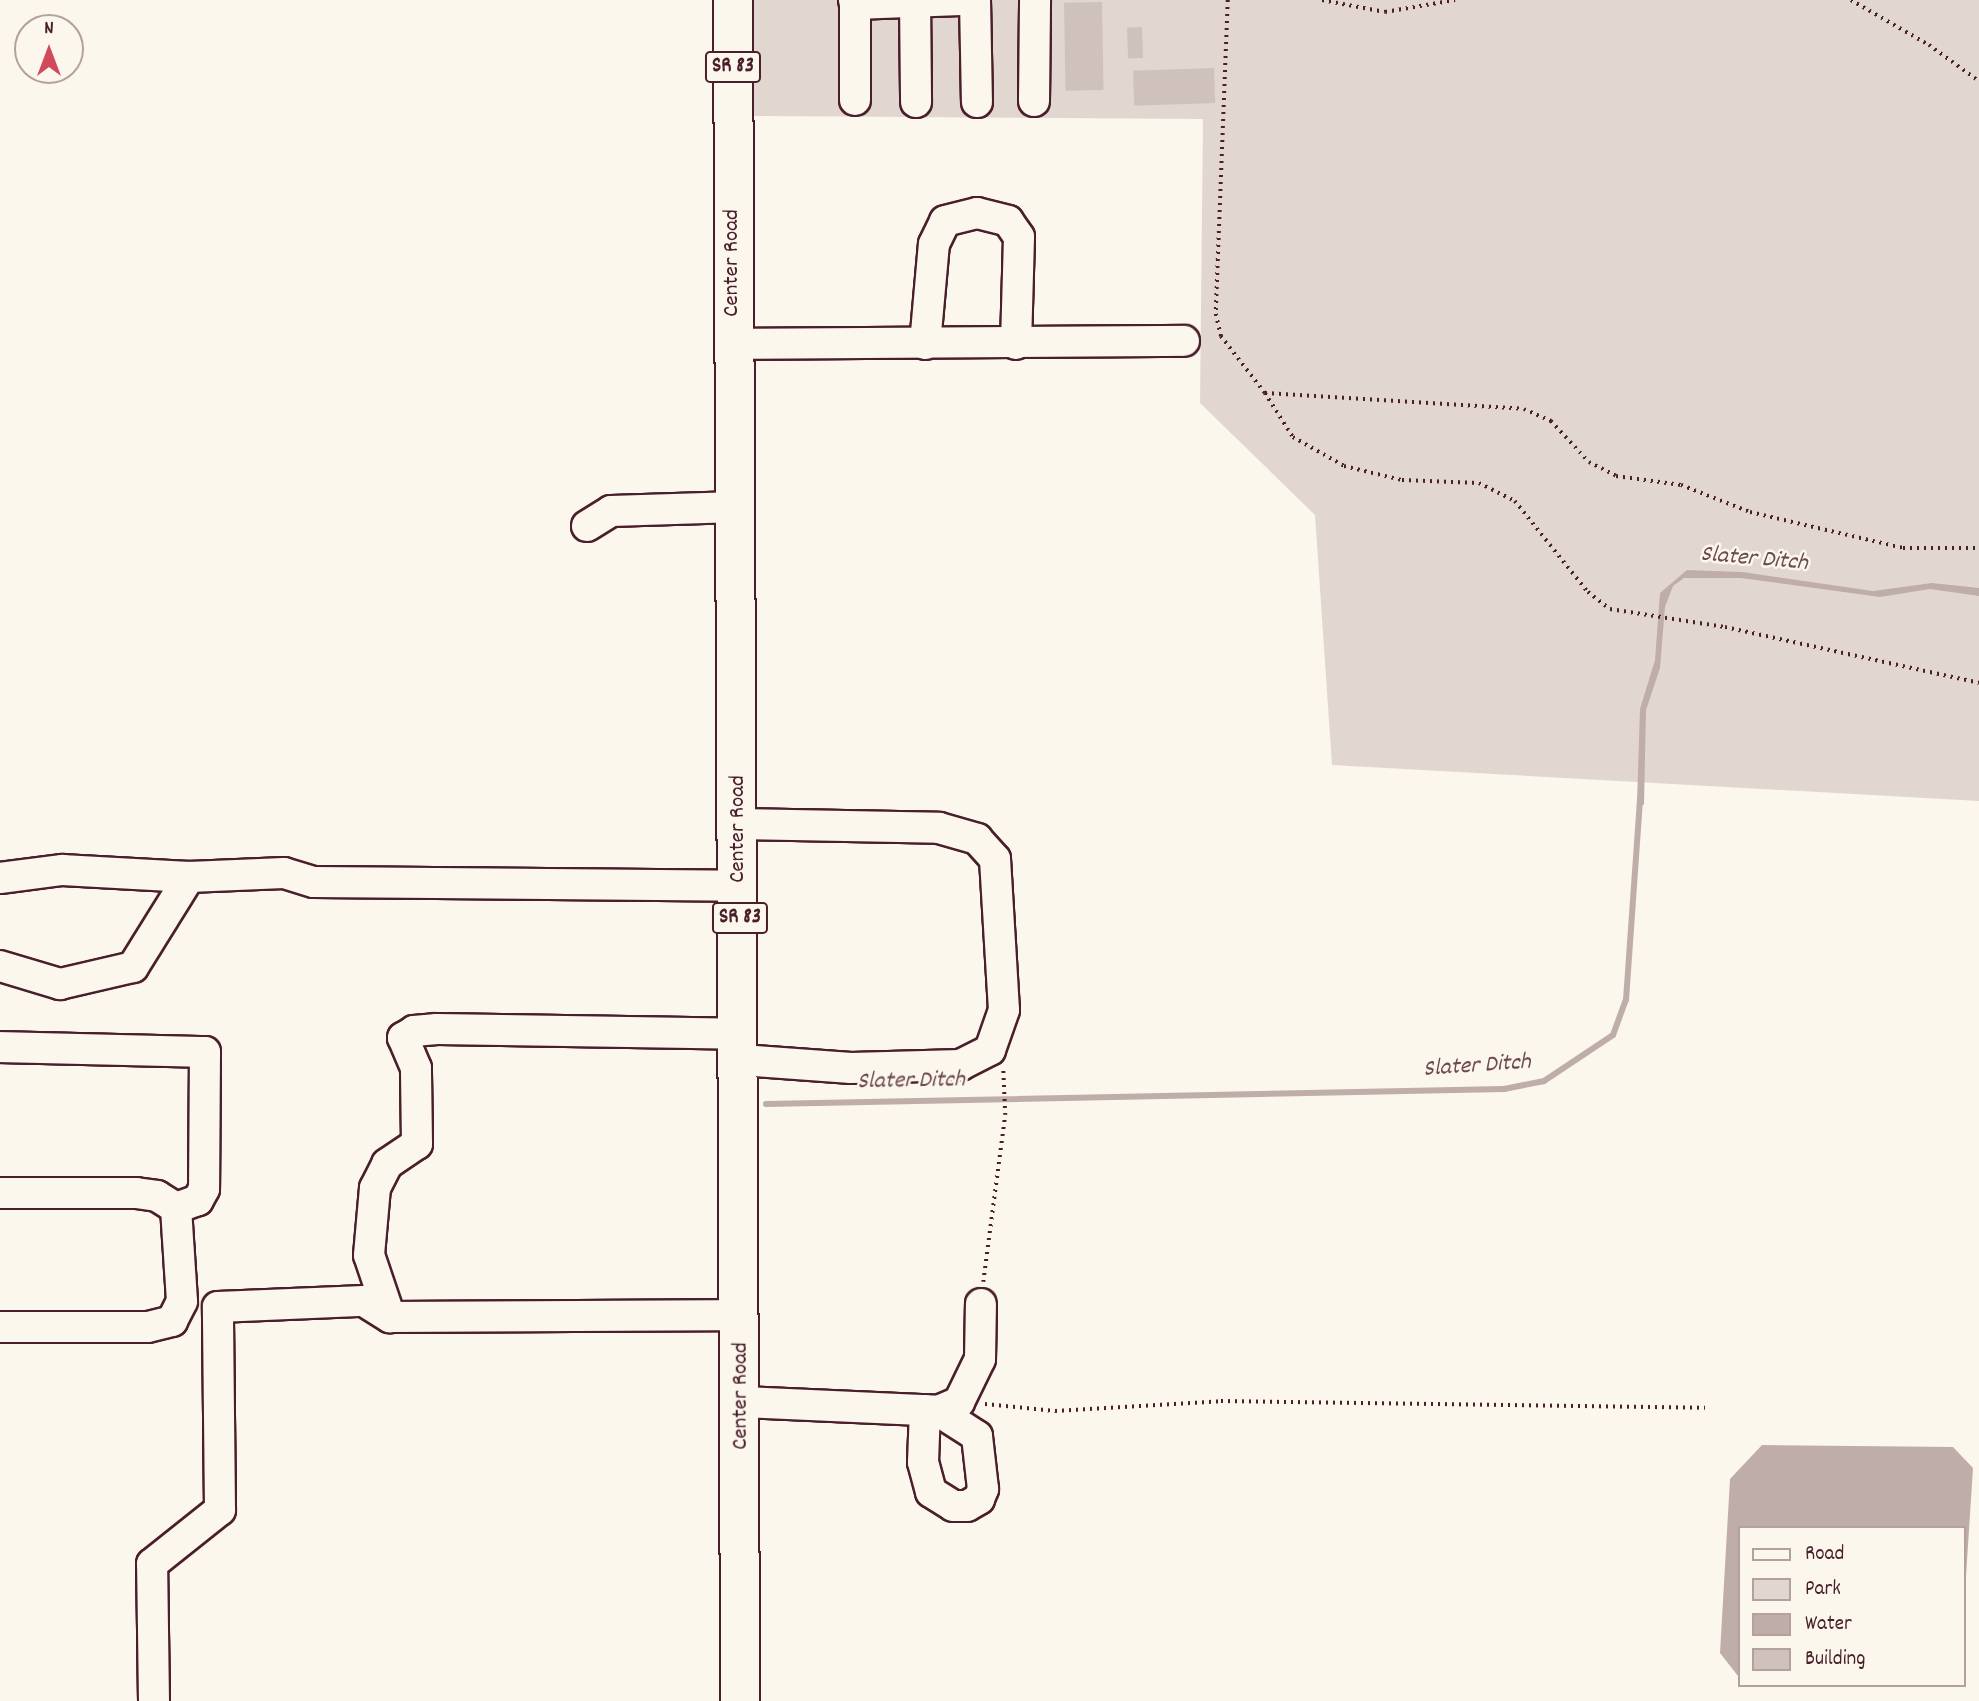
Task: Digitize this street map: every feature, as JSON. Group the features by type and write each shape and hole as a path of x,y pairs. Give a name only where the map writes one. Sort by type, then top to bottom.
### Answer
{"main road":[{"name":"Center Road","path":"733,0 733,344 737,507 743,1402 740,1701"}],"lane":[{"path":"855,100 855,2 961,0"},
{"path":"975,0 977,102"},
{"path":"1034,101 1035,0"},
{"path":"915,1 916,102"},
{"path":"925,344 934,244 946,221 977,213 1008,221 1019,237 1016,344"},
{"path":"733,344 1184,341"},
{"path":"587,526 611,511 737,507"},
{"path":"390,1317 369,1255 375,1188 387,1164 417,1144 416,1068 403,1038 414,1031 437,1028 740,1047 851,1068 961,1065 990,1051 1004,1010 995,859 977,839 939,828 739,824"},
{"path":"0,878 62,870 189,877 284,873 314,882 739,886"},
{"path":"0,966 60,984 134,967 189,877"},
{"path":"0,1047 205,1052 204,1189 198,1200 176,1208"},
{"path":"0,1194 136,1193 157,1196 176,1208"},
{"path":"0,1327 148,1327 172,1321 182,1301 176,1208"},
{"path":"182,1301 218,1307 364,1301 390,1317 741,1315"},
{"path":"743,1402 941,1408 980,1359 981,1304"},
{"path":"154,1701 152,1564 220,1510 218,1307"}],"path":[{"path":"1228,0 1216,314 1221,336 1265,393 1293,437 1344,466 1402,480 1495,488 1515,500 1588,592 1610,609 1683,621 1979,682"},
{"path":"1322,0 1385,12 1455,0"},
{"path":"1851,0 1929,45 1979,82"},
{"path":"1265,393 1524,409 1551,421 1589,462 1616,476 1681,485 1750,512 1903,548 1979,548"},
{"path":"981,1304 1005,1115 1004,1080"},
{"path":"941,1408 1055,1411 1221,1401 1705,1408"}],"green space":[{"path":"749,0 1979,0 1979,801 1332,765 1315,515 1200,403 1203,119 750,116"}],"water":[{"path":"1687,570 1742,572 1873,591 1932,583 1979,588 1979,596 1930,589 1880,597 1741,578 1684,578 1673,586 1665,607 1660,668 1646,710 1644,805 1637,803 1640,709 1655,660 1660,593"},
{"path":"1762,1445 1953,1447 1973,1468 1965,1592 1965,1526 1738,1526 1738,1676 1720,1653 1730,1479"}],"building":[{"path":"1102,2 1104,90 1066,91 1064,3"},
{"path":"1142,27 1143,58 1128,59 1127,28"},
{"path":"1214,68 1215,103 1134,106 1133,71"}],"waterway":[{"name":"Slater Ditch","path":"766,1104 1504,1089 1544,1081 1613,1035 1626,1000 1640,798"}]}
